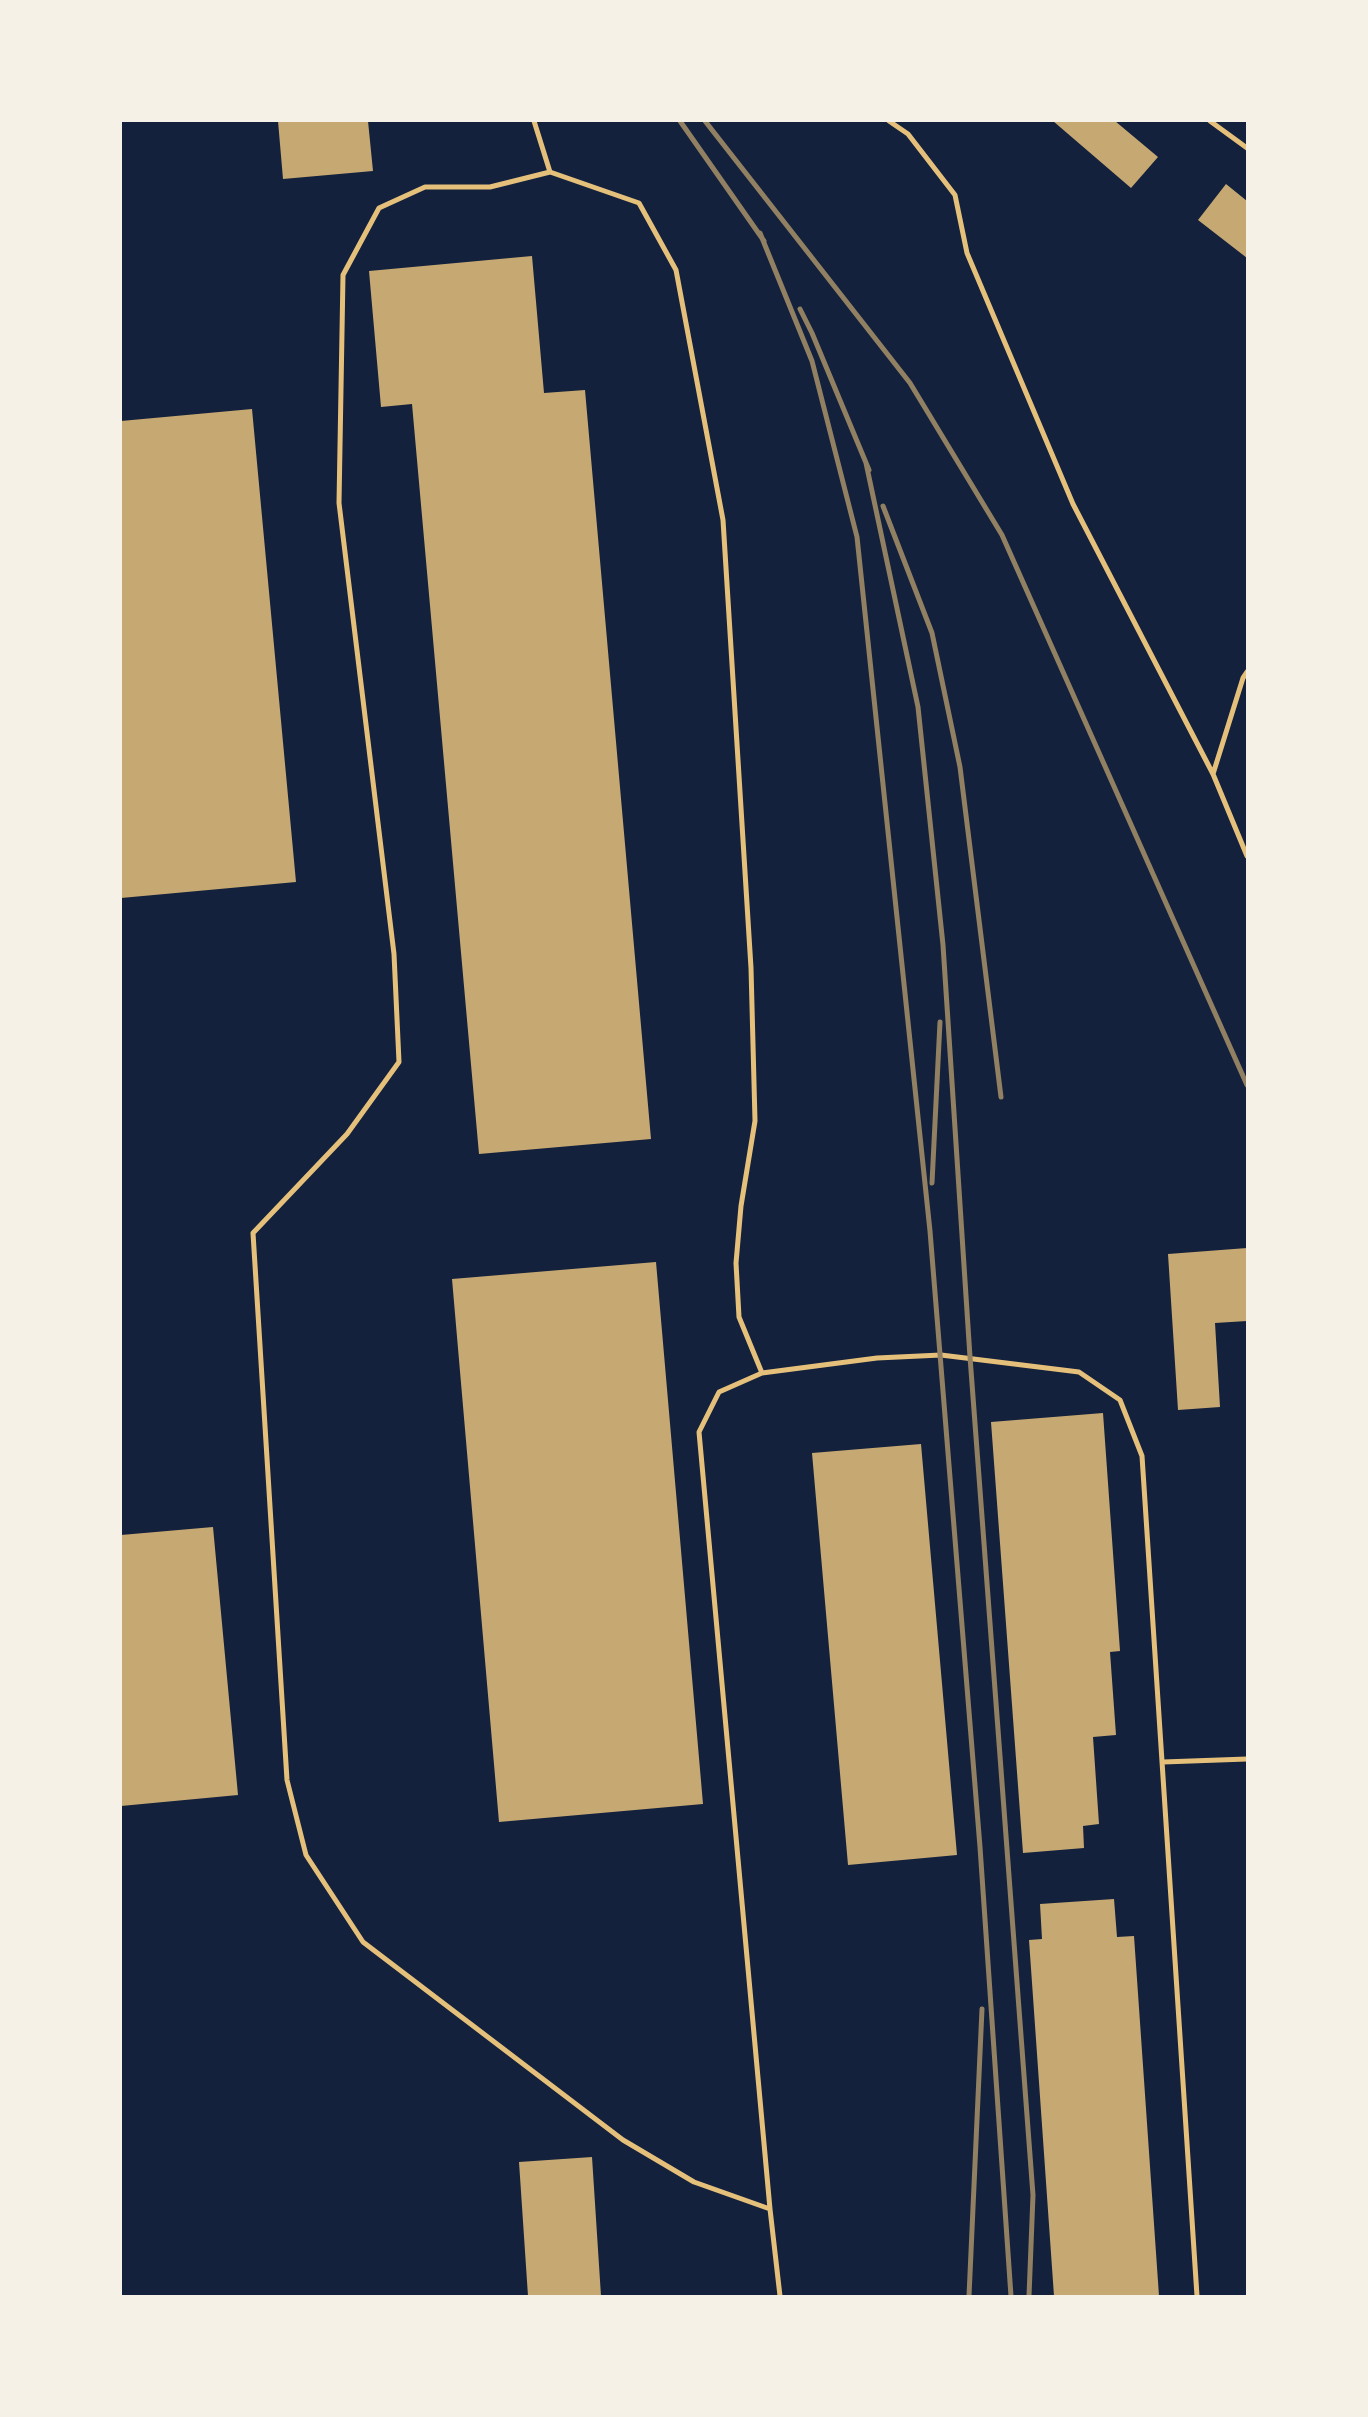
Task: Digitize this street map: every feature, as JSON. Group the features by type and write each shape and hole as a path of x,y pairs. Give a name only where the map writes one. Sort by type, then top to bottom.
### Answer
{"lane":[{"path":"534,121 550,172"},
{"path":"889,121 908,134 955,195 967,253 1073,504 1213,774 1247,856"},
{"path":"1210,121 1247,148"},
{"path":"762,1373 739,1317 736,1263 741,1206 755,1121 751,968 723,520 676,270 639,204 550,172 490,187 425,187 379,208 343,275 339,503 394,954 399,1062 347,1134 253,1233 287,1780 306,1855 363,1942 623,2140 694,2182 770,2209"},
{"path":"1213,774 1247,672"},
{"path":"780,2296 699,1432 719,1392 762,1373 877,1358 941,1355 1079,1372 1120,1400 1142,1456 1197,2296"},
{"path":"1163,1762 1247,1759"}],"building":[{"path":"278,121 368,121 373,171 283,179"},
{"path":"1053,121 1115,121 1158,157 1131,188"},
{"path":"1226,184 1247,201 1247,258 1198,220"},
{"path":"532,256 544,393 585,390 651,1139 479,1154 412,404 381,407 369,271"},
{"path":"252,409 296,882 121,898 121,421"},
{"path":"1247,1248 1247,1321 1215,1323 1220,1407 1178,1410 1168,1254"},
{"path":"656,1262 703,1804 499,1822 452,1279"},
{"path":"1103,1413 1120,1651 1110,1652 1116,1735 1093,1737 1099,1824 1083,1826 1084,1848 1023,1853 991,1422"},
{"path":"921,1444 957,1855 848,1865 812,1453"},
{"path":"213,1527 238,1795 121,1806 121,1535"},
{"path":"1114,1899 1117,1937 1134,1936 1159,2296 1054,2296 1029,1940 1042,1939 1040,1904"},
{"path":"592,2157 601,2296 528,2296 519,2162"}],"railway":[{"path":"680,121 764,241"},
{"path":"705,121 910,383 1002,535 1247,1085"},
{"path":"760,233 812,361 857,537 930,1231 980,1847 1011,2296"},
{"path":"800,309 869,470"},
{"path":"866,463 918,707 943,945 970,1357 1033,2195 1029,2296"},
{"path":"883,506 932,633 960,767 1001,1097"},
{"path":"932,1183 940,1022"},
{"path":"969,2296 982,2009"}]}
